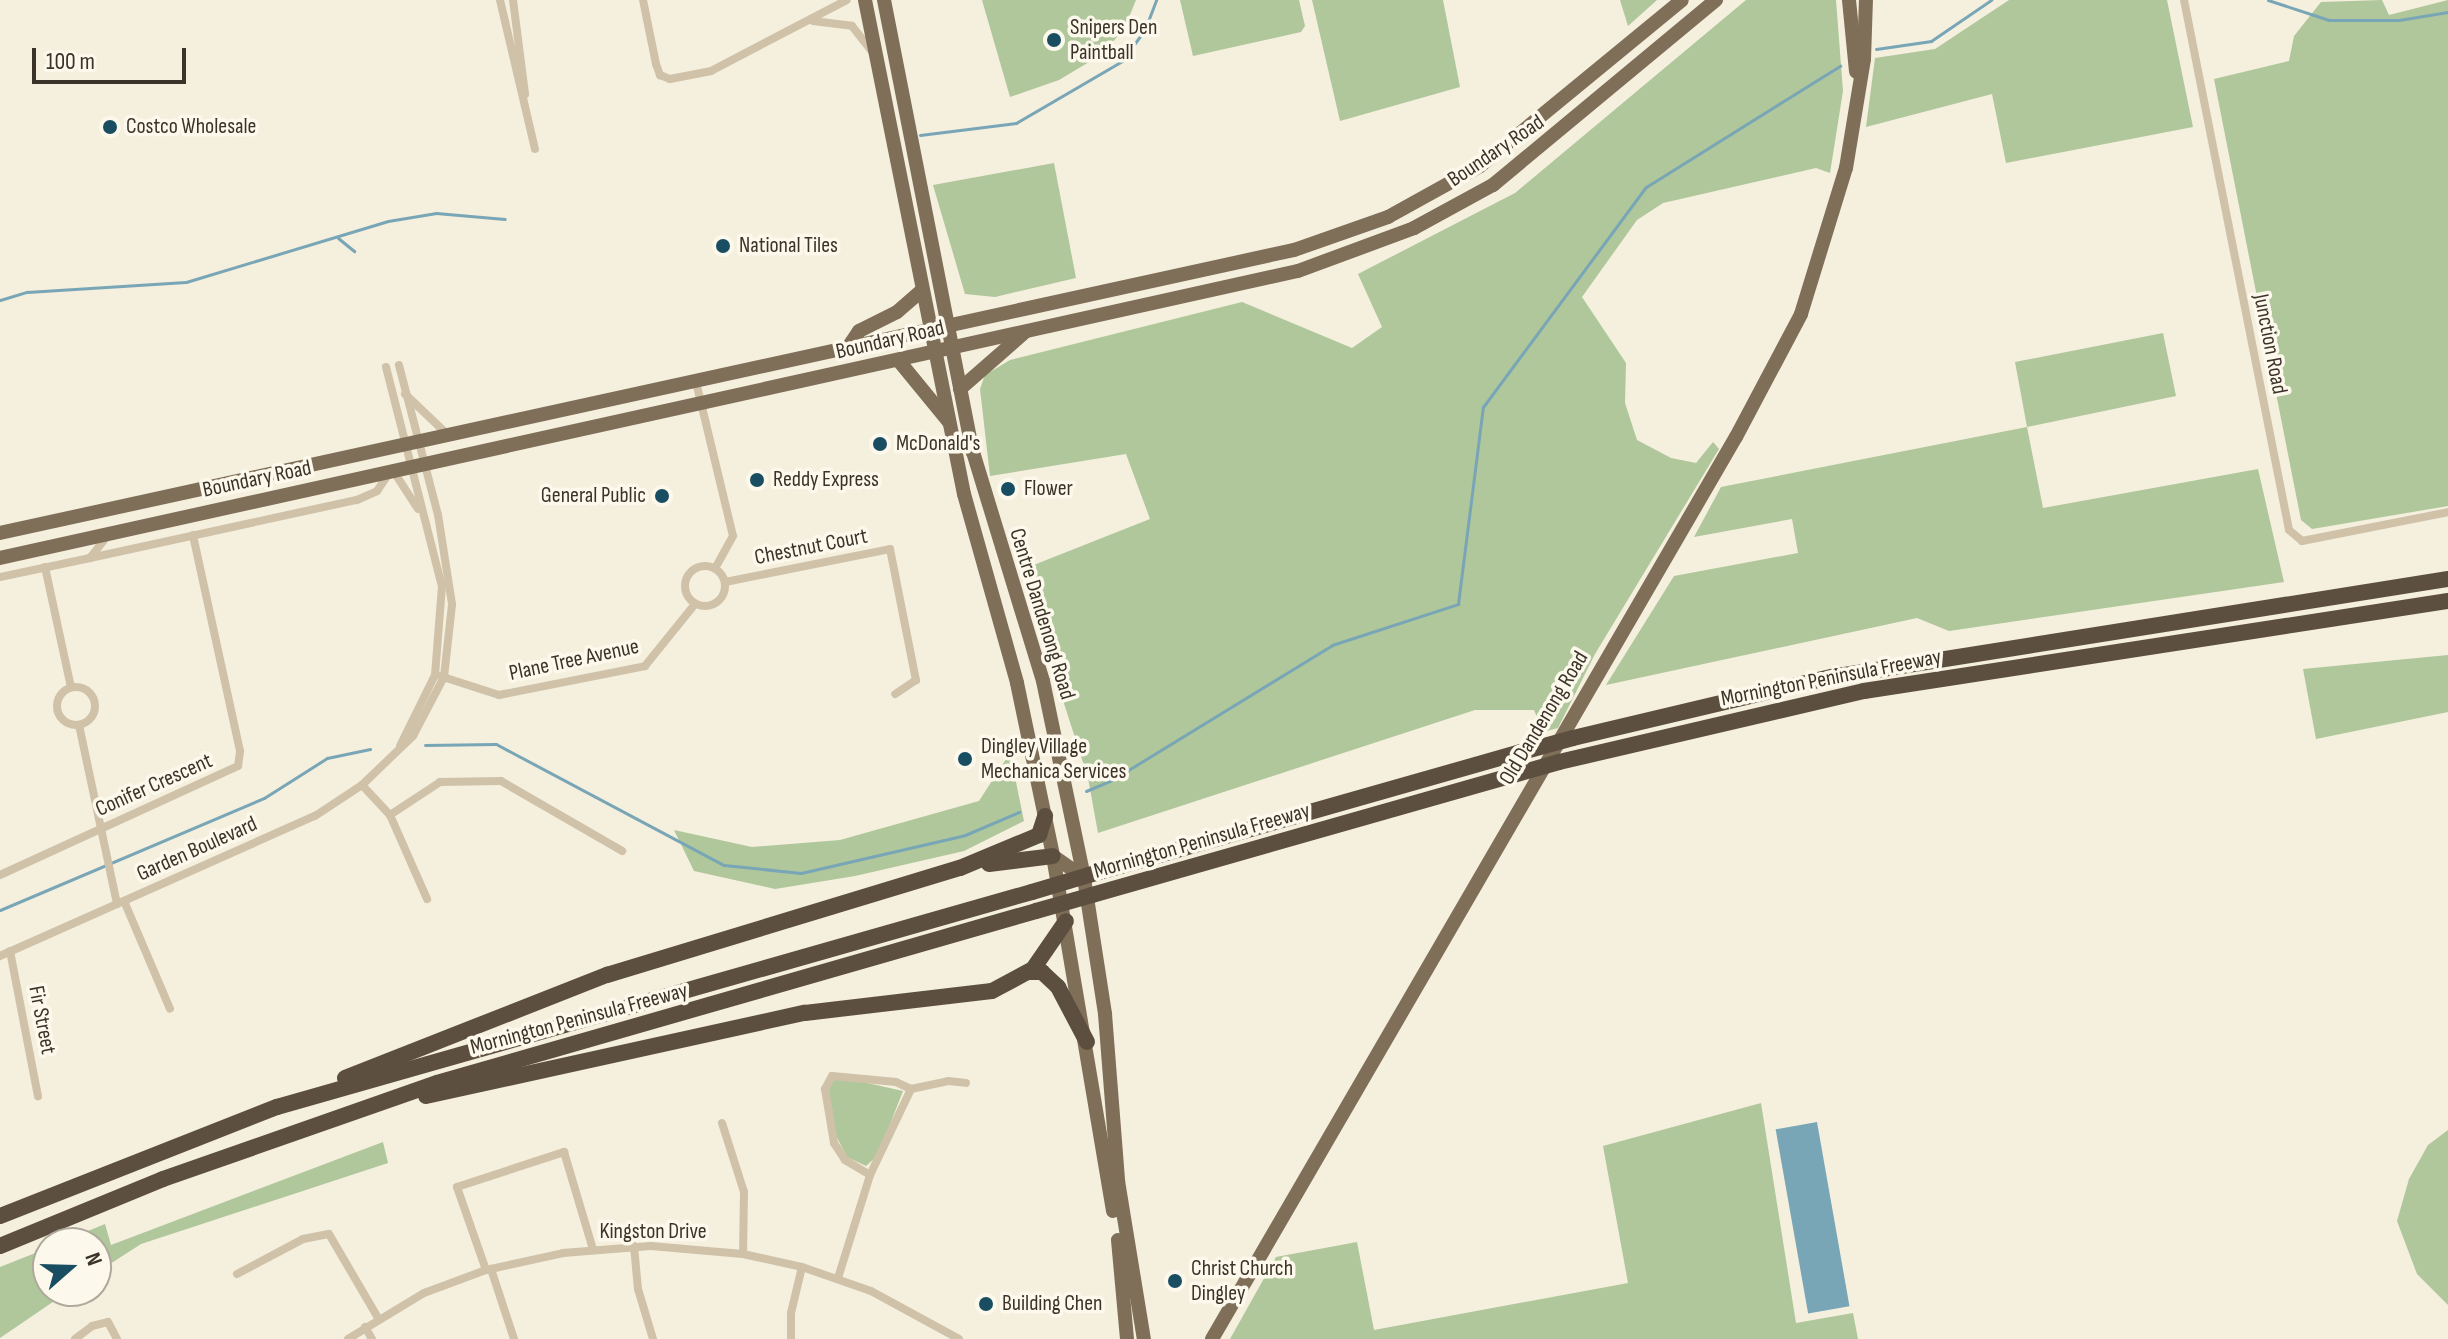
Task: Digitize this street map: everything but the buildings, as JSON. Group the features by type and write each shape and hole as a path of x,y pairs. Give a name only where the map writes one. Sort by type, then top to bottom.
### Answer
{"highway":[{"name":"Mornington Peninsula Freeway","path":"0,1246 163,1179 352,1111 527,1055 1036,911 1087,882 1573,738 1832,677 2448,579"},
{"name":"Mornington Peninsula Freeway","path":"0,1216 277,1107 1032,892 1087,882 1559,762 1864,691 2448,601"},
{"path":"277,1107 607,975 960,868 1039,835 1045,816"},
{"path":"960,868 1053,856"},
{"path":"352,1111 805,1013 992,991 1029,972 1052,947 1066,921"},
{"path":"1029,972 1041,971 1053,981 1087,1042"}],"main road":[{"name":"Centre Dandenong Road","path":"865,0 950,422 1045,816 1066,921 1118,1242 1127,1339"},
{"name":"Centre Dandenong Road","path":"884,0 983,491 1043,681 1087,882 1101,984 1121,1200 1144,1339"},
{"name":"Boundary Road","path":"0,533 1294,250 1388,217 1480,166 1682,0"},
{"name":"Boundary Road","path":"0,558 1298,271 1414,228 1517,167 1716,0"},
{"name":"Old Dandenong Road","path":"1849,0 1858,96"},
{"name":"Old Dandenong Road","path":"1212,1339 1770,376 1801,314 1825,248 1858,96 1866,0"},
{"path":"847,349 859,331 897,312 922,290"},
{"path":"943,389 960,388 1026,332"},
{"path":"899,361 950,422"},
{"path":"702,380 742,395"},
{"path":"1053,856 1087,882 1066,921"}],"street":[{"path":"500,0 535,149"},
{"path":"513,0 526,71 525,99"},
{"path":"643,0 656,64 660,75 670,79 711,71 813,21 847,0"},
{"name":"Junction Road","path":"2184,0 2289,530 2302,541 2448,512"},
{"path":"813,21 852,26 874,54"},
{"path":"399,365 409,444"},
{"path":"386,367 409,444"},
{"path":"702,380 704,404 733,536 715,568"},
{"path":"404,394 450,435"},
{"name":"Garden Boulevard","path":"0,956 315,816 362,785 413,736 439,676 451,638 449,570 409,444"},
{"name":"Garden Boulevard","path":"417,466 422,517 442,586 439,676"},
{"path":"0,577 364,498 392,473 422,517"},
{"path":"90,558 110,533"},
{"name":"Conifer Crescent","path":"0,875 233,770 241,759 193,535"},
{"name":"Chestnut Court","path":"725,582 890,549 916,680 895,694"},
{"path":"701,565 715,568 725,582 718,602 695,604 685,593 688,573 701,565"},
{"path":"45,567 71,687"},
{"name":"Plane Tree Avenue","path":"439,676 499,695 645,666 695,604"},
{"path":"71,687 89,692 95,702 94,714 79,725 68,724 57,710 58,699 71,687"},
{"path":"79,725 112,882 170,1009"},
{"path":"390,815 440,782 501,781 622,851"},
{"path":"362,785 390,815 427,899"},
{"name":"Fir Street","path":"10,951 38,1096"},
{"path":"870,1175 845,1160 834,1143 827,1080 843,1075 896,1082 911,1089 948,1081 966,1083"},
{"path":"838,1278 870,1175 911,1089"},
{"path":"722,1123 744,1192 743,1254"},
{"path":"514,1339 457,1187 564,1152 593,1249"},
{"path":"237,1274 303,1239 329,1234 378,1318"},
{"path":"634,1246 638,1289 653,1339"},
{"name":"Kingston Drive","path":"348,1339 378,1318 424,1293 489,1269 593,1249 634,1246 743,1254 802,1267 838,1278 959,1339"},
{"path":"791,1339 791,1313 802,1267"},
{"path":"75,1339 92,1326 108,1322 117,1339"},
{"path":"365,1327 372,1339"}],"green space":[{"name":"Snipers Den Paintball","path":"982,0 1136,0 1125,27 1104,53 1059,80 1010,97"},
{"name":"Snipers Den Paintball","path":"1180,0 1299,0 1305,26 1301,32 1193,56"},
{"path":"1312,0 1443,0 1460,87 1340,121"},
{"path":"1620,0 1657,0 1628,26"},
{"path":"1746,0 1836,0 1843,91 1830,173 1816,168 1663,203 1637,220 1582,297 1626,363 1625,403 1637,440 1671,458 1696,463 1713,442 1719,449 1595,654 1558,728 1543,732 1534,710 1475,710 1098,833 1088,778 1021,570 1150,519 1126,454 990,476 980,389 985,375 1010,360 1242,302 1352,348 1382,327 1358,274 1515,193"},
{"path":"2009,0 2167,0 2193,127 2006,163 1992,94 1866,127 1875,58 1935,49"},
{"path":"2382,0 2389,15 2448,0 2448,506 2312,529 2301,520 2214,79 2289,61 2294,36 2321,2"},
{"path":"1054,163 1076,278 995,297 965,294 933,185"},
{"path":"2163,333 2176,396 2027,427 2015,362"},
{"path":"2027,427 2043,508 2258,469 2284,582 1949,631 1917,618 1606,685 1674,576 1798,553 1792,519 1694,537 1721,487"},
{"path":"2448,655 2448,712 2316,739 2303,669"},
{"path":"1010,753 1024,821 964,851 855,876 775,889 694,871 674,830 752,847 840,840 979,801"},
{"path":"845,1078 903,1091 878,1155 866,1166 847,1157 834,1132 828,1091 834,1079"},
{"path":"1761,1103 1796,1323 1853,1313 1858,1339 1230,1339 1276,1257 1357,1242 1374,1330 1628,1283 1603,1146"},
{"path":"2448,1130 2448,1305 2417,1274 2397,1221 2409,1179 2428,1145"},
{"path":"383,1142 388,1163 141,1244 112,1263 112,1245"},
{"path":"32,1254 32,1307 46,1307 0,1338 0,1267"}],"water":[{"path":"1817,1122 1849,1306 1808,1313 1776,1129"}],"waterway":[{"path":"920,135 1016,123 1122,61 1145,29 1156,0"},
{"path":"1876,49 1931,41 1991,0"},
{"path":"2268,0 2329,20 2399,20 2448,12"},
{"path":"1086,791 1112,780 1332,645 1458,604 1483,407 1646,187 1840,66"},
{"path":"0,300 27,292 186,282 388,221 436,213 505,219"},
{"path":"338,238 354,251"},
{"path":"425,745 496,744 724,865 801,873 965,835 1019,812"},
{"path":"0,910 264,798 327,758 370,749"}],"place":[{"name":"Snipers Den Paintball","path":"1054,40"},
{"name":"Costco Wholesale","path":"110,127"},
{"name":"National Tiles","path":"723,246"},
{"name":"McDonald's","path":"880,444"},
{"name":"Reddy Express","path":"757,480"},
{"name":"Flower","path":"1008,489"},
{"name":"General Public","path":"662,496"},
{"name":"Dingley Village Mechanica Services","path":"965,759"},
{"name":"Christ Church Dingley","path":"1175,1281"},
{"name":"Building Chen","path":"986,1304"}]}
